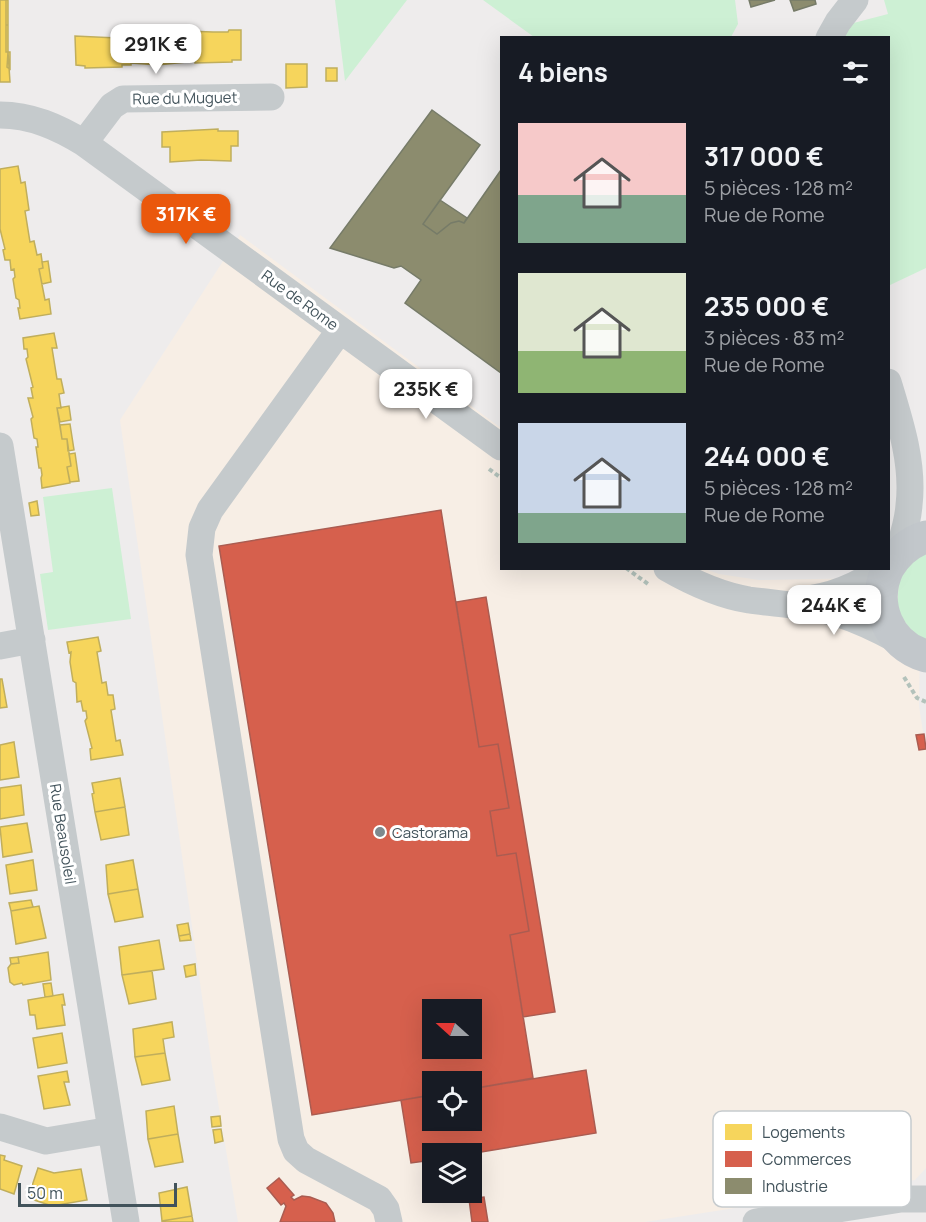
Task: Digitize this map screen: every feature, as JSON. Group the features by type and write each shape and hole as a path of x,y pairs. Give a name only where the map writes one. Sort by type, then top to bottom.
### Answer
{"main road":[{"path":"890,563 909,545 926,537"},
{"path":"887,570 881,587 881,607 888,625 913,649"}],"street":[{"path":"830,36 855,0"},
{"name":"Rue du Muguet","path":"84,143 112,106 123,99 271,97"},
{"name":"Rue de Rome","path":"0,115 16,116 45,123 84,143 500,446"},
{"path":"340,330 210,510 202,528 199,555 291,1139 296,1151 306,1160 379,1199 386,1209 389,1222"},
{"path":"890,389 902,428 910,479 907,519 890,562"},
{"path":"902,428 926,476"},
{"name":"Rue Beausoleil","path":"0,446 126,1222"},
{"path":"671,570 697,585 749,600 835,613 874,628 913,649"},
{"path":"778,603 832,595 860,583 880,570"},
{"path":"0,646 32,640"},
{"path":"0,1126 46,1141 111,1130"},
{"path":"756,1222 849,1207"}],"shaded area":[{"path":"240,235 500,427 500,570 708,570 759,580 921,577 919,706 926,751 926,1168 915,1180 911,1181 911,1111 713,1111 713,1207 741,1207 645,1222 238,1222 211,1060 120,420"}],"green space":[{"path":"335,0 407,0 345,81"},
{"path":"483,0 735,0 738,24 732,36 533,36"},
{"path":"884,0 926,0 926,268 890,285 890,36 839,36 842,26 888,14"},
{"path":"112,488 131,619 48,630 40,574 53,572 43,497"},
{"path":"926,552 926,641 915,635 897,612 899,577 918,555"}],"building: Logements":[{"path":"0,0 6,0 6,52 8,52 10,82 0,82"},
{"path":"6,0 8,0 8,25 6,25"},
{"path":"6,25 8,25 8,52 6,52"},
{"path":"229,30 241,30 241,60 195,63 195,60 186,61 186,31 228,32"},
{"path":"131,33 158,35 158,65 131,63 131,65 122,65 122,67 85,68 85,66 76,65 75,36 117,38 131,35"},
{"path":"186,33 186,62 158,65 158,35"},
{"path":"8,52 10,52 10,69 7,67"},
{"path":"286,64 307,64 307,87 286,88"},
{"path":"326,68 337,68 337,81 326,81"},
{"path":"218,129 218,131 238,131 238,146 231,146 231,161 170,162 170,147 162,147 162,132"},
{"path":"18,166 21,183 25,182 29,210 25,211 30,242 34,241 37,255 41,254 43,268 39,269 45,300 49,299 51,314 20,319 19,300 16,298 13,279 14,269 11,270 10,260 5,260 0,229 0,169"},
{"path":"48,261 51,282 42,284 39,269 43,268 42,262"},
{"path":"54,333 57,348 52,348 57,379 61,379 64,393 59,394 61,408 57,408 62,439 67,439 71,466 67,467 70,483 42,488 41,468 39,468 36,447 38,447 37,439 34,438 31,419 33,417 28,398 33,398 31,388 33,387 23,338"},
{"path":"69,406 71,420 60,422 57,408"},
{"path":"70,424 74,450 68,451 67,439 62,439 60,425"},
{"path":"75,453 79,481 70,482 67,467 71,466 69,454"},
{"path":"37,501 39,515 31,516 29,503"},
{"path":"98,637 101,651 97,652 102,683 106,682 108,695 113,695 115,709 111,710 116,741 120,740 123,755 91,760 90,749 92,748 85,721 86,711 83,711 81,701 77,702 76,683 73,681 70,662 71,652 69,653 67,642"},
{"path":"0,679 2,679 7,707 0,708"},
{"path":"14,742 19,777 0,780 0,745"},
{"path":"120,778 125,807 95,812 92,783"},
{"path":"21,785 24,815 0,819 0,788"},
{"path":"125,807 129,835 101,840 95,812"},
{"path":"27,823 32,852 3,857 0,827"},
{"path":"33,860 37,890 10,894 6,865"},
{"path":"133,860 138,889 108,894 106,865"},
{"path":"138,889 143,917 115,922 108,894"},
{"path":"31,900 33,907 11,911 9,903"},
{"path":"39,906 46,938 16,944 11,911"},
{"path":"188,923 190,934 179,936 177,925"},
{"path":"190,934 191,940 180,941 179,936"},
{"path":"159,940 164,969 122,975 119,947"},
{"path":"48,952 51,980 23,985 22,983 14,985 10,982 8,968 11,964 19,963 18,957"},
{"path":"18,957 19,963 11,964 10,958"},
{"path":"195,964 196,975 186,977 184,966"},
{"path":"152,971 156,999 129,1004 122,975"},
{"path":"51,983 53,996 45,997 43,984"},
{"path":"63,994 65,1025 37,1029 35,1015 30,1015 28,1000"},
{"path":"172,1022 174,1037 163,1039 165,1053 135,1057 133,1029"},
{"path":"62,1033 67,1063 38,1068 33,1038"},
{"path":"165,1053 170,1080 142,1085 135,1057"},
{"path":"67,1071 69,1082 64,1082 70,1105 44,1109 38,1076"},
{"path":"174,1106 178,1134 148,1139 146,1111"},
{"path":"220,1116 221,1126 212,1127 211,1117"},
{"path":"221,1129 223,1141 215,1143 213,1130"},
{"path":"178,1134 183,1162 155,1167 148,1139"},
{"path":"0,1155 5,1156 4,1160 22,1166 14,1194 0,1189"},
{"path":"38,1168 54,1173 81,1169 87,1200 52,1206 28,1198"},
{"path":"187,1187 192,1216 162,1221 159,1193"},
{"path":"192,1216 193,1222 162,1222 162,1221"}],"building: Commerces":[{"name":"Castorama","path":"441,510 479,747 498,744 509,808 490,811 497,856 516,853 529,931 510,935 533,1078 482,1087 482,1071 422,1071 422,1097 312,1115 219,546"},
{"path":"486,597 555,1012 523,1017 510,935 529,931 516,853 497,856 490,811 509,808 498,744 479,747 456,602"},
{"path":"924,734 926,749 919,750 916,735"},
{"path":"586,1070 596,1133 482,1152 482,1143 422,1143 422,1161 411,1163 401,1100 422,1097 422,1131 482,1131 482,1087"},
{"path":"279,1178 294,1195 291,1197 294,1200 302,1196 326,1203 333,1213 335,1222 280,1222 286,1206 284,1203 281,1205 267,1188"},
{"path":"482,1197 484,1197 488,1222 472,1222 470,1203 482,1203"}],"building: Industrie":[{"path":"749,0 775,0 751,7"},
{"path":"790,0 815,0 816,4 794,11"},
{"path":"432,110 480,145 423,224 437,234 451,223 459,221 464,223 500,171 500,372 405,303 421,280 401,266 394,268 330,248"},
{"path":"440,200 467,218 464,223 459,221 451,223 437,234 423,224"}],"place":[{"name":"Castorama","path":"380,832"}]}
